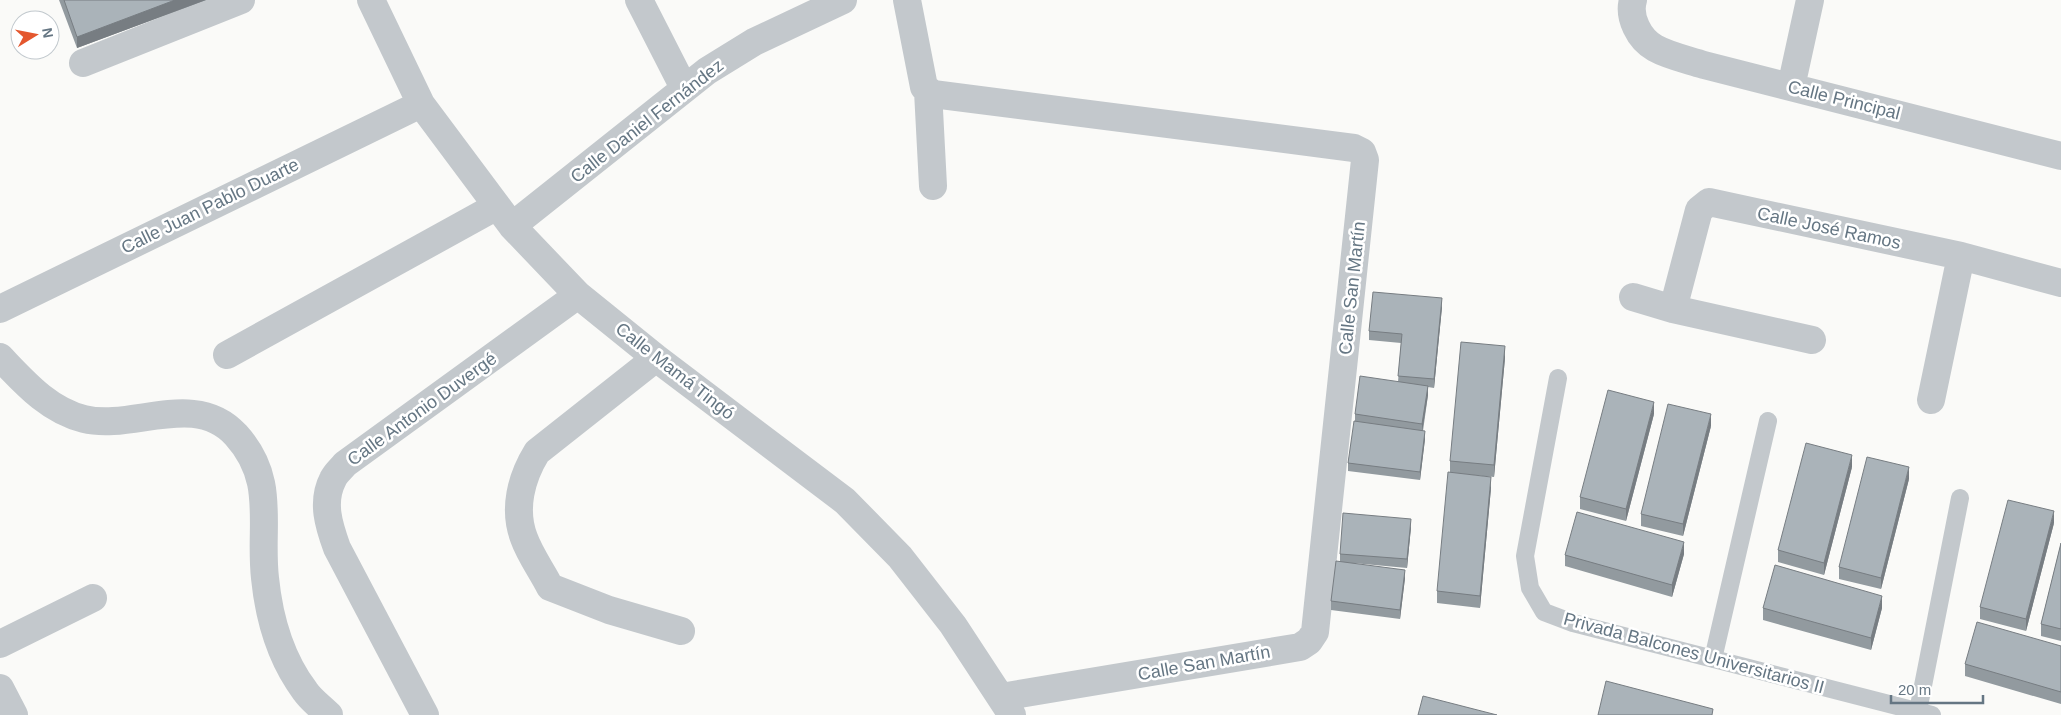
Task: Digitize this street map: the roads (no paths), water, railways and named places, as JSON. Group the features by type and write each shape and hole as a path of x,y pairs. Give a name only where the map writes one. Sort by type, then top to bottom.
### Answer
{"street":[{"path":"83,63 241,0"},
{"name":"Calle Mamá Tingó","path":"371,0 421,104 505,216 578,295 656,358 845,501 900,557 953,625 1006,706"},
{"path":"639,0 684,88"},
{"name":"Calle Daniel Fernández","path":"227,355 505,216 684,88 754,42 843,0"},
{"path":"907,0 924,87 928,91 933,186"},
{"name":"Calle Principal","path":"1633,0 1635,28 1654,48 1704,65 2061,156"},
{"path":"1791,87 1810,0"},
{"name":"Calle San Martín","path":"928,91 933,94 1354,148 1362,152 1365,160 1316,632 1309,641 1300,647 1006,706"},
{"name":"Calle Juan Pablo Duarte","path":"0,309 421,104"},
{"name":"Calle José Ramos","path":"1672,309 1698,210 1709,202 1961,256 2061,283"},
{"path":"1931,400 1961,256"},
{"name":"Calle Antonio Duvergé","path":"425,715 337,548 329,525 326,501 333,479 345,464 578,295"},
{"path":"1634,297 1672,309 1812,340"},
{"path":"0,357 29,388 53,406 84,419 117,421 186,413 211,418 233,432 249,450 260,476 264,510 264,577 270,609 282,652 305,691 329,715"},
{"path":"656,358 537,452 526,470 521,490 519,514 524,538 550,587 609,610 681,631"},
{"path":"0,644 93,598"},
{"path":"0,688 14,715"}],"lane":[{"name":"Privada Balcones Universitarios II","path":"1558,378 1525,556 1530,588 1544,612 1573,623 1925,713"},
{"path":"1713,659 1768,421"},
{"path":"1925,713 1960,498"}]}
